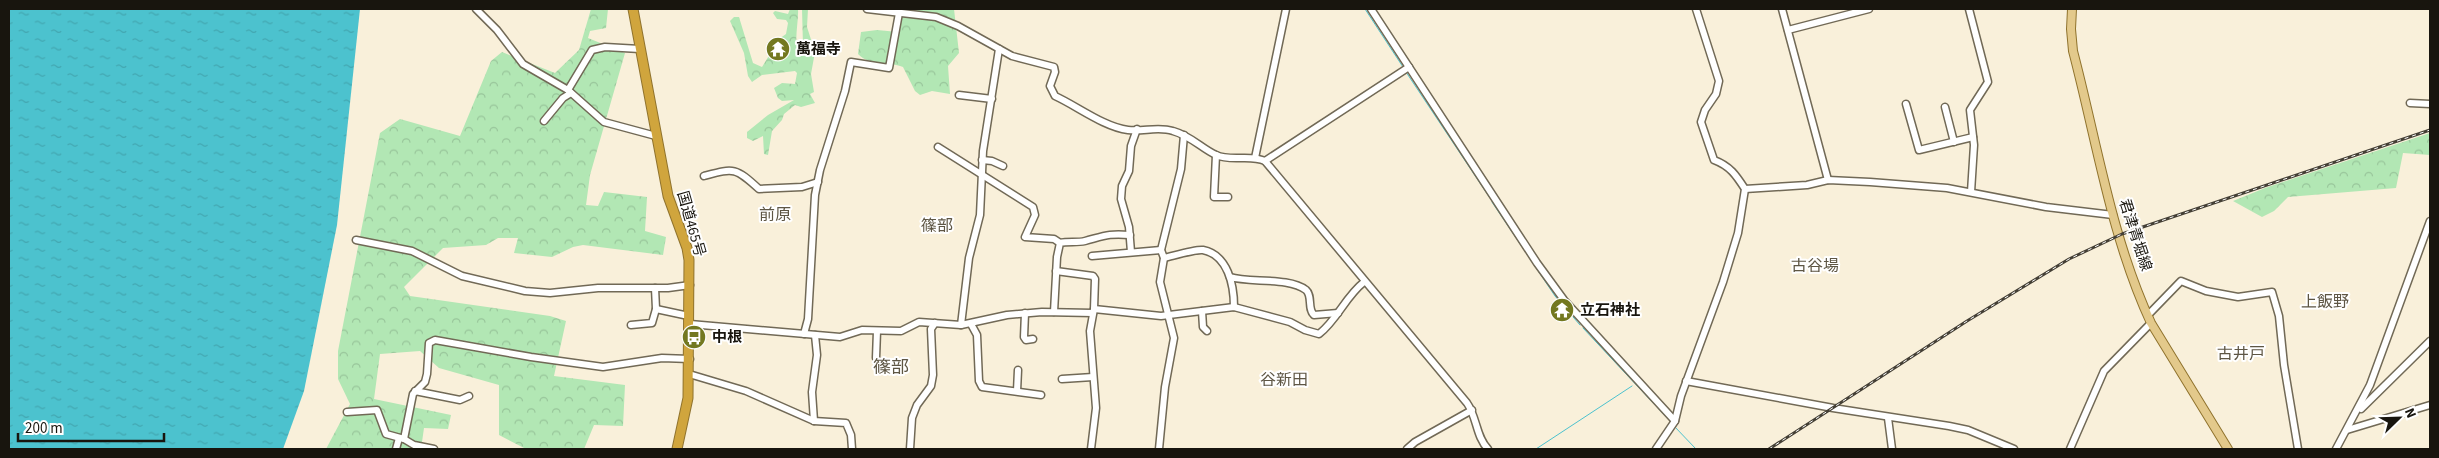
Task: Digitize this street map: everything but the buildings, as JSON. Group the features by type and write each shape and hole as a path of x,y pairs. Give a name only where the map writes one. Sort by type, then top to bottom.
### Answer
{"highway":[{"name":"国道465号","path":"633,9 668,196 687,248 690,285 690,359 688,398 677,449"}],"main road":[{"name":"君津青堀線","path":"2072,9 2070,29 2073,51 2113,215 2149,319 2228,449"}],"street":[{"path":"476,9 498,30 523,64 569,92 604,122 656,136"},
{"path":"867,9 936,17 958,26 999,49 1024,60 1054,67 1055,72 1050,86 1055,96 1115,126 1129,130 1157,128 1184,135 1216,155 1255,158 1265,161 1472,410 1481,440 1488,449"},
{"path":"1255,158 1286,9"},
{"path":"1371,9 1537,263 1564,300 1675,421"},
{"path":"1656,449 1675,421 1686,381 1729,263 1738,233 1745,189 1726,164 1714,160 1701,122 1704,110 1716,94 1718,81 1696,9"},
{"path":"1782,9 1828,180"},
{"path":"1788,30 1869,9"},
{"path":"1969,9 1988,82 1970,110 1973,137 1971,192"},
{"path":"804,334 808,319 818,182 845,91 851,62 889,68 899,13"},
{"path":"544,121 569,92 592,50 605,46 640,49"},
{"path":"961,325 969,258 980,215 982,160 999,49"},
{"path":"1265,161 1409,67"},
{"path":"959,95 992,99"},
{"path":"2410,103 2430,104"},
{"path":"1906,104 1917,149 1921,150 1973,137"},
{"path":"1945,107 1954,142"},
{"path":"1131,252 1130,235 1122,208 1122,192 1124,181 1129,171 1131,146 1137,130"},
{"path":"1159,449 1165,387 1174,338 1160,282 1164,258 1159,246 1181,169 1184,135"},
{"path":"938,147 1035,209 1035,215 1026,237 1054,239 1060,243 1084,241 1099,235 1130,235"},
{"path":"1216,155 1214,197 1228,198"},
{"path":"982,160 992,161 1002,166"},
{"path":"704,176 731,170 739,172 759,189 802,187 818,182"},
{"path":"1745,189 1807,185 1828,180 1947,188 2046,207 2113,215"},
{"path":"2336,449 2358,411 2379,362 2430,221"},
{"path":"356,240 412,251 462,276 525,291 550,293 598,288 655,288 690,285"},
{"path":"1054,312 1056,270 1060,243"},
{"path":"1092,256 1131,252 1159,246"},
{"path":"1164,258 1203,250 1221,259 1230,277 1234,307"},
{"path":"1056,270 1095,277 1090,346 1096,408 1091,449"},
{"path":"1230,277 1241,280 1271,280 1305,290 1309,294 1310,310 1314,315 1338,313"},
{"path":"2070,449 2104,371 2181,281 2206,291 2238,297 2272,292 2279,316 2284,365 2298,449"},
{"path":"690,324 840,337 862,330 901,331 914,322 961,325 971,324 988,318 1025,313 1094,311 1124,317 1153,316 1234,307 1290,322 1305,330 1319,334 1331,324 1351,294 1364,282"},
{"path":"632,324 651,324 656,309 655,288"},
{"path":"656,309 684,315"},
{"path":"1202,311 1203,327 1207,331"},
{"path":"1025,313 1024,338 1026,340 1033,339"},
{"path":"910,449 912,418 917,405 931,386 934,375 931,329 935,323"},
{"path":"971,324 977,335 980,385 985,389 1017,391 1033,396 1041,395"},
{"path":"876,358 877,331"},
{"path":"814,420 812,392 817,355 815,335"},
{"path":"396,449 401,439 412,394 424,382 427,374 428,343 434,340 531,358 603,367 662,358 690,359"},
{"path":"2358,411 2430,341"},
{"path":"1017,391 1018,370"},
{"path":"689,374 746,391 814,420 846,423 851,434 852,449"},
{"path":"1062,379 1093,377"},
{"path":"1686,381 1888,418 1968,430 2014,449"},
{"path":"415,391 460,400 469,396"},
{"path":"2347,430 2430,405"},
{"path":"347,412 377,410 386,434 414,445 434,449"},
{"path":"1407,449 1415,442 1472,410"},
{"path":"1888,418 1892,449"}],"green space":[{"path":"591,9 608,9 606,28 590,31 588,38 625,53 590,175 586,205 598,206 604,192 647,197 645,231 666,237 663,255 583,245 573,247 552,257 514,253 518,238 498,238 486,245 443,248 404,287 410,296 550,316 566,321 554,376 625,385 623,426 594,425 584,449 526,449 499,435 499,385 439,368 420,351 380,354 374,399 451,415 448,429 424,428 421,449 326,449 350,404 338,379 338,351 380,133 400,119 460,136 491,61 502,52 555,73 579,50"},
{"path":"790,9 798,9 796,40 801,54 803,46 802,9 808,9 807,27 815,52 811,74 814,92 810,94 815,103 801,107 795,105 784,114 782,120 772,131 768,155 764,154 763,136 753,141 747,138 747,132 768,115 794,100 782,101 778,98 774,88 782,83 795,84 797,73 795,71 762,75 752,82 748,76 744,53 730,21 734,17 739,17 753,63 762,67 770,54 777,58 786,55 779,39 786,34 788,23 786,20 777,19 773,13 775,11 788,14"},
{"path":"905,9 954,9 959,53 948,66 950,94 932,91 920,95 915,91 903,67 873,62 862,58 858,54 861,32 877,30 898,32"},
{"path":"2430,133 2430,155 2403,153 2396,188 2288,197 2274,211 2262,217 2233,201 2265,188"}],"water":[{"path":"9,9 360,9 337,225 304,391 283,449 9,449"}],"waterway":[{"path":"1365,9 1403,67"},
{"path":"1406,72 1490,198"},
{"path":"1492,202 1555,296 1580,325"},
{"path":"1583,328 1671,422"},
{"path":"1536,449 1632,386"},
{"path":"1674,426 1696,449"}],"railway":[{"path":"1769,449 1967,321 2069,259 2122,234 2430,130"}],"place":[{"name":"萬福寺","path":"778,49"},
{"name":"立石神社","path":"1562,310"},
{"name":"中根","path":"694,337"}],"district":[{"name":"前原","path":"775,215"},
{"name":"篠部","path":"937,226"},
{"name":"古谷場","path":"1815,266"},
{"name":"上飯野","path":"2325,302"},
{"name":"古井戸","path":"2241,354"},
{"name":"篠部","path":"891,367"},
{"name":"谷新田","path":"1284,380"}]}
